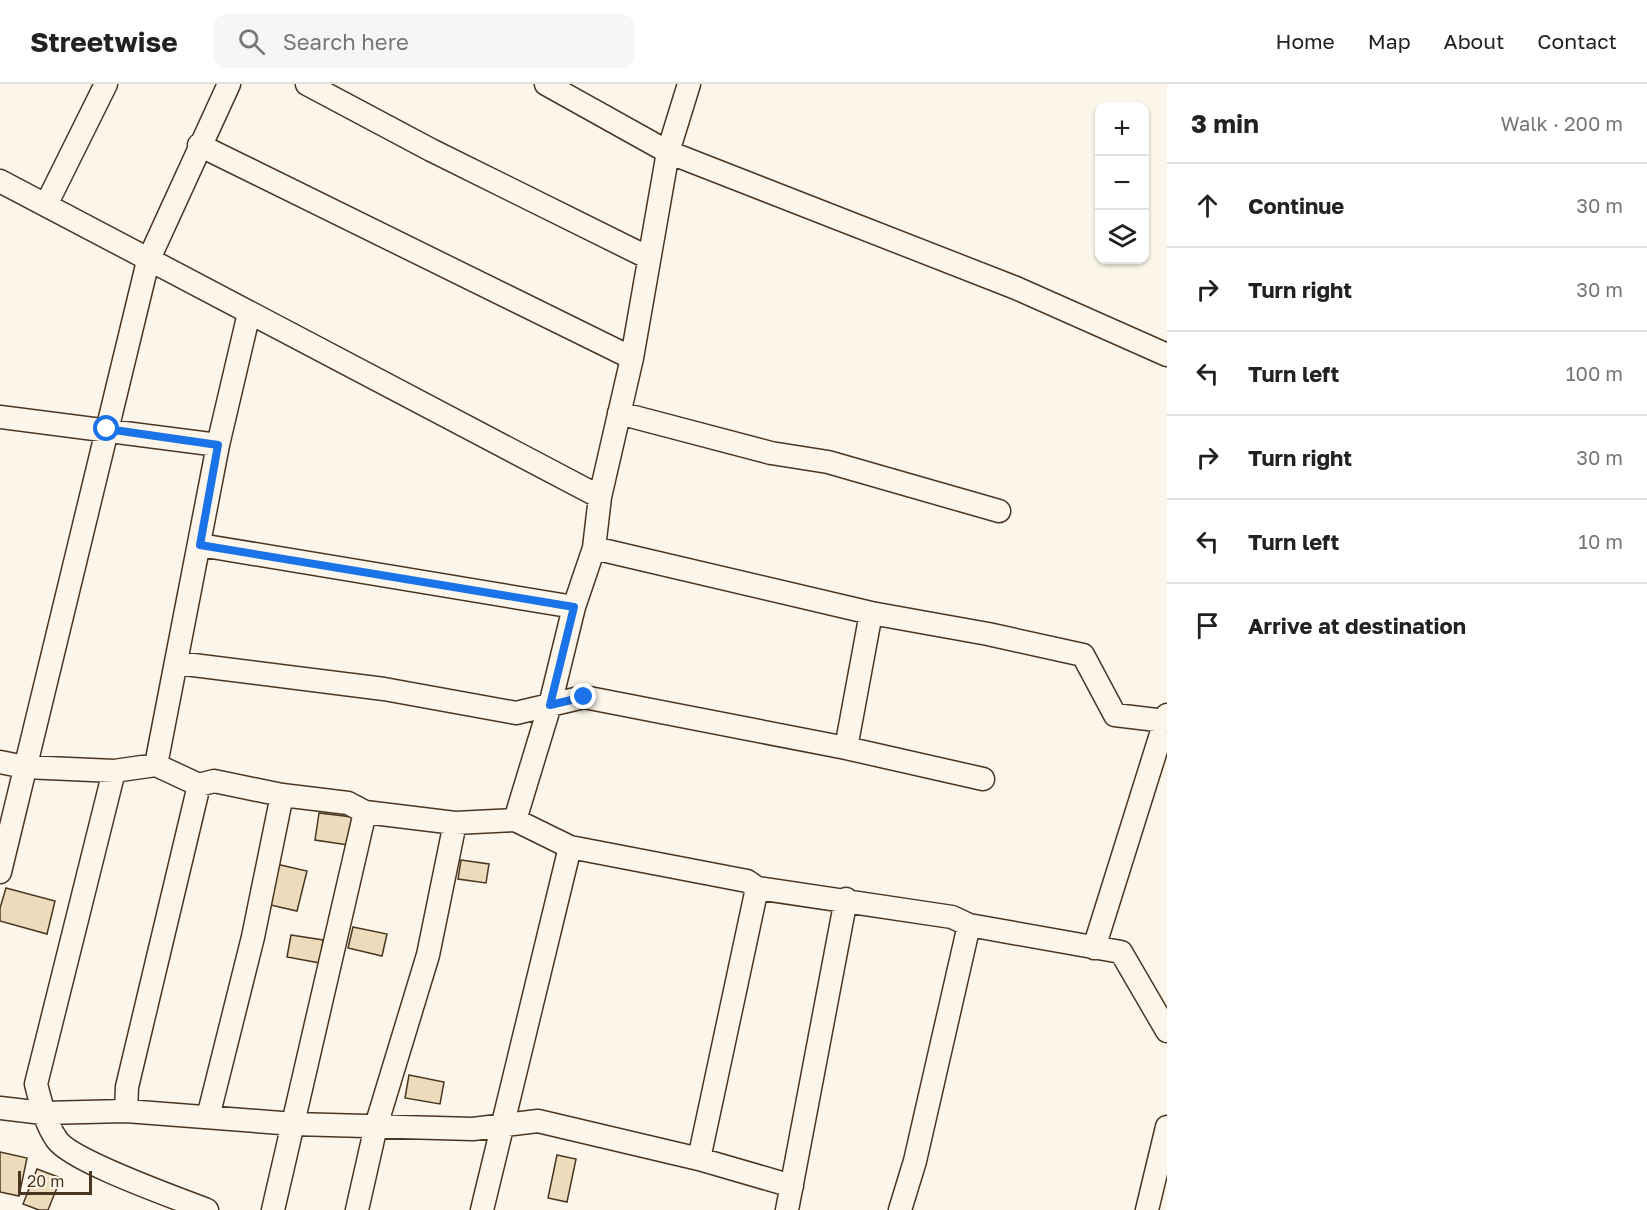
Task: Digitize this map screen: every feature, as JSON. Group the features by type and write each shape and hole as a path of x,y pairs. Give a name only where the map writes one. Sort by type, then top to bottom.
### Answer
{"street":[{"path":"46,205 106,84"},
{"path":"0,872 148,261 199,145 230,84"},
{"path":"308,84 431,150 649,258"},
{"path":"546,84 668,152 1016,288 1167,355"},
{"path":"515,820 550,705 574,607 594,548 600,497 632,358 668,152 689,84"},
{"path":"199,145 632,358"},
{"path":"0,181 148,261 600,497"},
{"path":"156,765 218,445 249,313"},
{"path":"619,413 771,453 828,462 999,511"},
{"path":"0,417 218,445"},
{"path":"200,545 574,607"},
{"path":"594,548 871,613 988,634 1083,655 1115,715 1166,718 1094,948"},
{"path":"846,748 871,613"},
{"path":"177,663 384,689 516,713 584,697 846,748 983,779"},
{"path":"0,762 26,768 114,771 156,765 199,785 214,781 282,795 348,803 365,812 455,823 515,820 570,847 747,881 757,888 952,916 969,925 1120,952 1167,1031"},
{"path":"114,771 36,1084 43,1113 58,1142 100,1168 207,1210"},
{"path":"126,1111 127,1087 199,785"},
{"path":"208,1117 253,938 282,795"},
{"path":"273,1210 365,812"},
{"path":"357,1210 376,1125 428,955 455,823"},
{"path":"482,1210 570,847"},
{"path":"699,1159 757,888"},
{"path":"787,1210 846,899"},
{"path":"900,1210 915,1161 969,925"},
{"path":"0,1108 43,1113 126,1111 294,1124 473,1129 538,1121 699,1159 792,1186"},
{"path":"1156,1197 1167,1127"}],"building":[{"path":"319,813 352,817 348,845 315,840"},
{"path":"461,860 489,864 486,883 458,879"},
{"path":"276,864 307,871 297,911 266,904"},
{"path":"6,888 55,901 47,934 0,921 0,908"},
{"path":"353,927 387,934 382,956 348,948"},
{"path":"291,935 323,940 320,963 287,957"},
{"path":"409,1075 444,1082 440,1104 405,1098"},
{"path":"0,1152 27,1158 19,1196 0,1192"},
{"path":"557,1155 576,1159 567,1202 548,1198"},
{"path":"37,1169 61,1178 48,1210 39,1210 23,1204"}],"route":[{"path":"107,429 218,445 200,545 574,607 550,705 584,697"}]}
